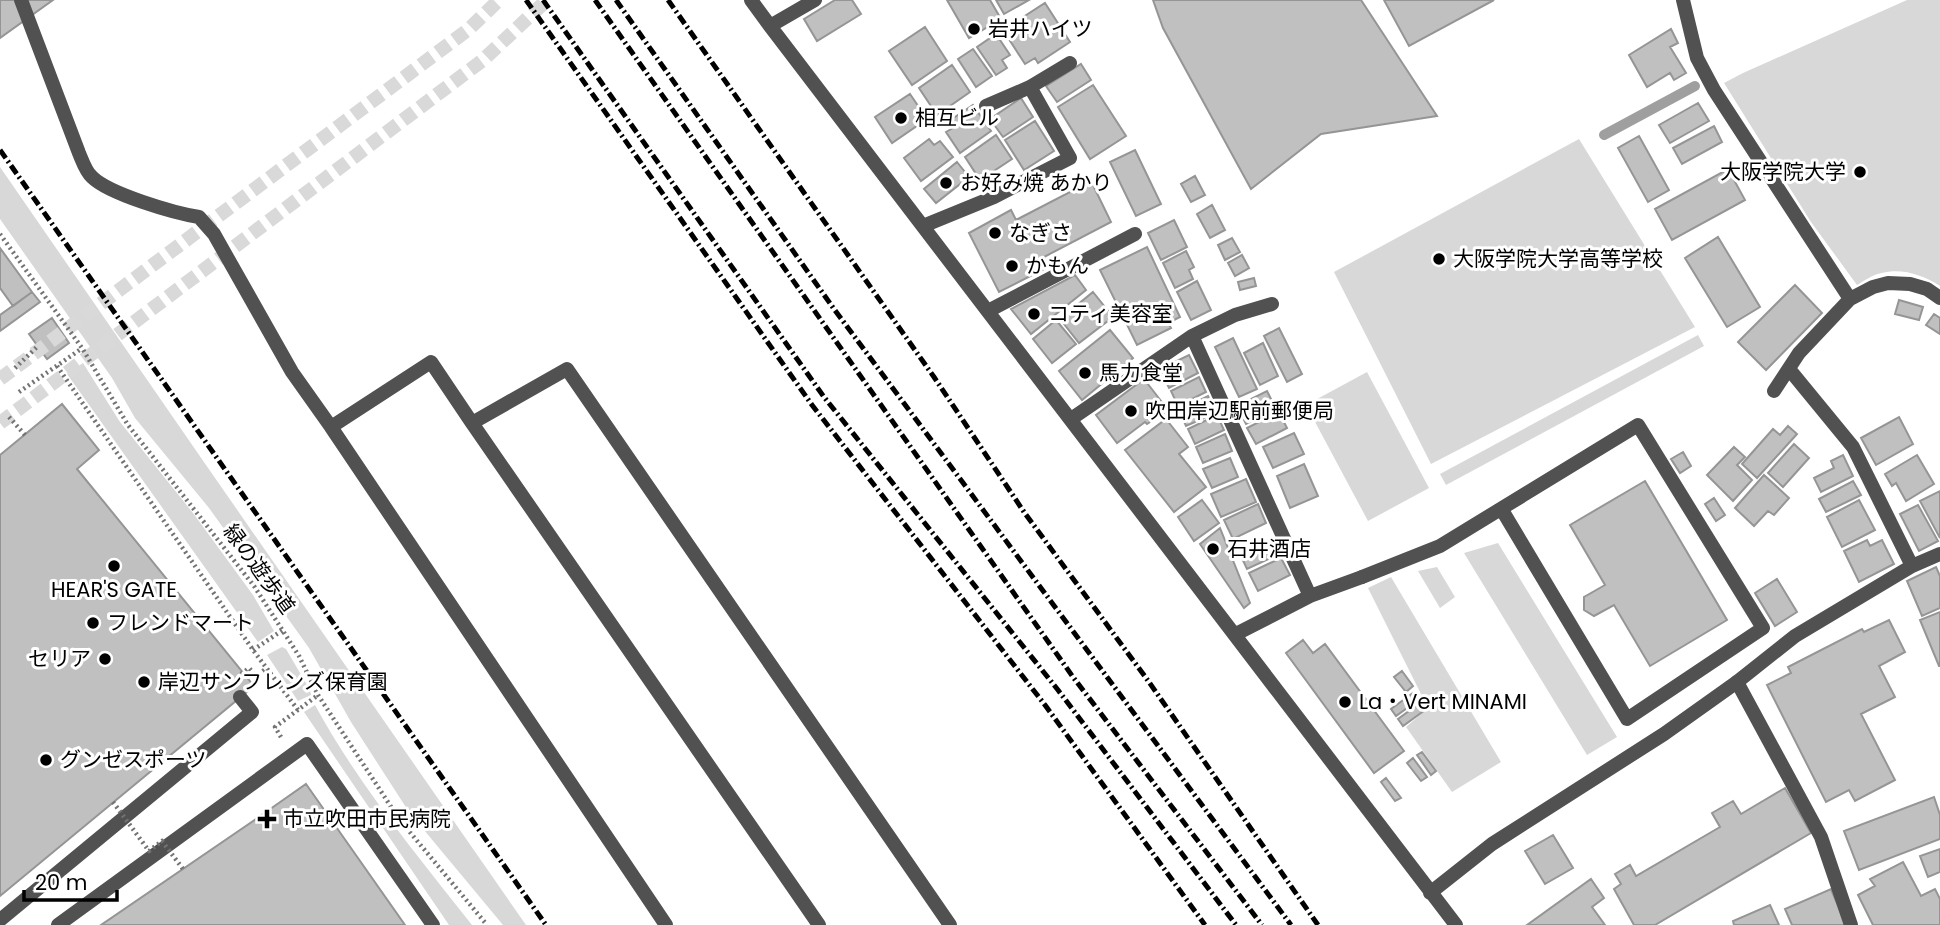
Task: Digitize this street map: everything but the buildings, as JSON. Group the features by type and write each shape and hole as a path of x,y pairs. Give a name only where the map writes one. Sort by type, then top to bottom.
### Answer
{"street":[{"path":"22,0 79,153 91,177 111,190 175,213 199,217 214,234 292,372 666,925"},
{"path":"751,0 1456,925"},
{"path":"770,26 815,0"},
{"path":"1683,0 1697,58 1714,90 1850,299"},
{"path":"985,106 1030,87 1070,63"},
{"path":"923,226 994,197 1070,158 1030,87"},
{"path":"988,311 1135,234"},
{"path":"1774,391 1798,353 1850,299 1873,287 1888,283 1910,284 1927,289 1940,298"},
{"path":"1071,419 1192,336 1235,316 1272,304"},
{"path":"1192,336 1310,596"},
{"path":"331,427 431,362 819,925"},
{"path":"472,423 567,369 950,925"},
{"path":"1788,369 1853,447 1912,566"},
{"path":"1236,634 1310,596 1440,546 1639,425 1763,628 1627,719 1502,510"},
{"path":"1430,892 1492,844 1664,734 1795,636 1912,566 1940,554"},
{"path":"1737,682 1821,838 1851,925"},
{"path":"0,920 252,712 240,698"},
{"path":"58,925 307,744 433,925"}],"path":[{"name":"緑の遊歩道","path":"0,234 82,348 128,425 254,586 299,656 318,695 399,819 487,925"},
{"path":"61,331 66,327"},
{"path":"15,368 38,346"},
{"path":"19,392 82,348"},
{"path":"57,366 253,650 298,710"},
{"path":"9,417 24,435"},
{"path":"253,650 283,630"},
{"path":"244,672 249,668 256,676"},
{"path":"250,681 267,668"},
{"path":"292,756 275,727 318,695"},
{"path":"113,802 149,851 162,841 183,869"}],"shaded area":[{"name":"大阪学院大学","path":"1907,0 1940,0 1940,286 1919,276 1897,271 1875,275 1857,285 1811,222 1724,83"},
{"path":"1579,139 1695,327 1431,464 1334,272"},
{"path":"0,167 526,925 503,925 409,812 351,722 309,648 209,508 135,418 112,378 0,219"},
{"path":"1698,335 1704,346 1446,485 1440,474"},
{"path":"83,363 120,422 193,513 253,595 274,631 258,642 67,374"},
{"path":"1367,372 1429,488 1368,521 1306,405"},
{"path":"1498,543 1617,737 1587,755 1464,553"},
{"path":"1437,567 1455,597 1440,608 1418,571"},
{"path":"1391,577 1501,762 1452,792 1406,727 1428,708 1368,588"},
{"path":"282,647 286,649 310,690 311,695 298,701 267,655"},
{"path":"315,705 369,791 472,925 449,925 304,712"}],"waterway":[{"path":"1604,135 1695,86"}],"tunnel":[{"path":"0,379 469,29 499,0"},
{"path":"0,423 483,60 547,0"}],"railway":[{"path":"526,0 812,405 1045,705 1205,925"},
{"path":"543,0 824,397 1058,690 1236,925"},
{"path":"595,0 1073,677 1262,925"},
{"path":"616,0 834,309 1291,925"},
{"path":"668,0 934,377 1024,512 1149,682 1318,925"},
{"path":"0,150 546,925"}],"place":[{"name":"岩井ハイツ","path":"974,29"},
{"name":"相互ビル","path":"901,118"},
{"name":"大阪学院大学","path":"1860,172"},
{"name":"お好み焼 あかり","path":"946,183"},
{"name":"なぎさ","path":"995,233"},
{"name":"大阪学院大学高等学校","path":"1439,259"},
{"name":"かもん","path":"1012,266"},
{"name":"コティ美容室","path":"1034,314"},
{"name":"馬力食堂","path":"1085,373"},
{"name":"吹田岸辺駅前郵便局","path":"1131,411"},
{"name":"石井酒店","path":"1213,549"},
{"name":"HEAR'S GATE","path":"114,566"},
{"name":"フレンドマート","path":"93,623"},
{"name":"セリア","path":"105,659"},
{"name":"岸辺サンフレンズ保育園","path":"144,682"},
{"name":"La・Vert MINAMI","path":"1345,702"},
{"name":"グンゼスポーツ","path":"46,760"},
{"name":"市立吹田市民病院","path":"267,819"}]}
